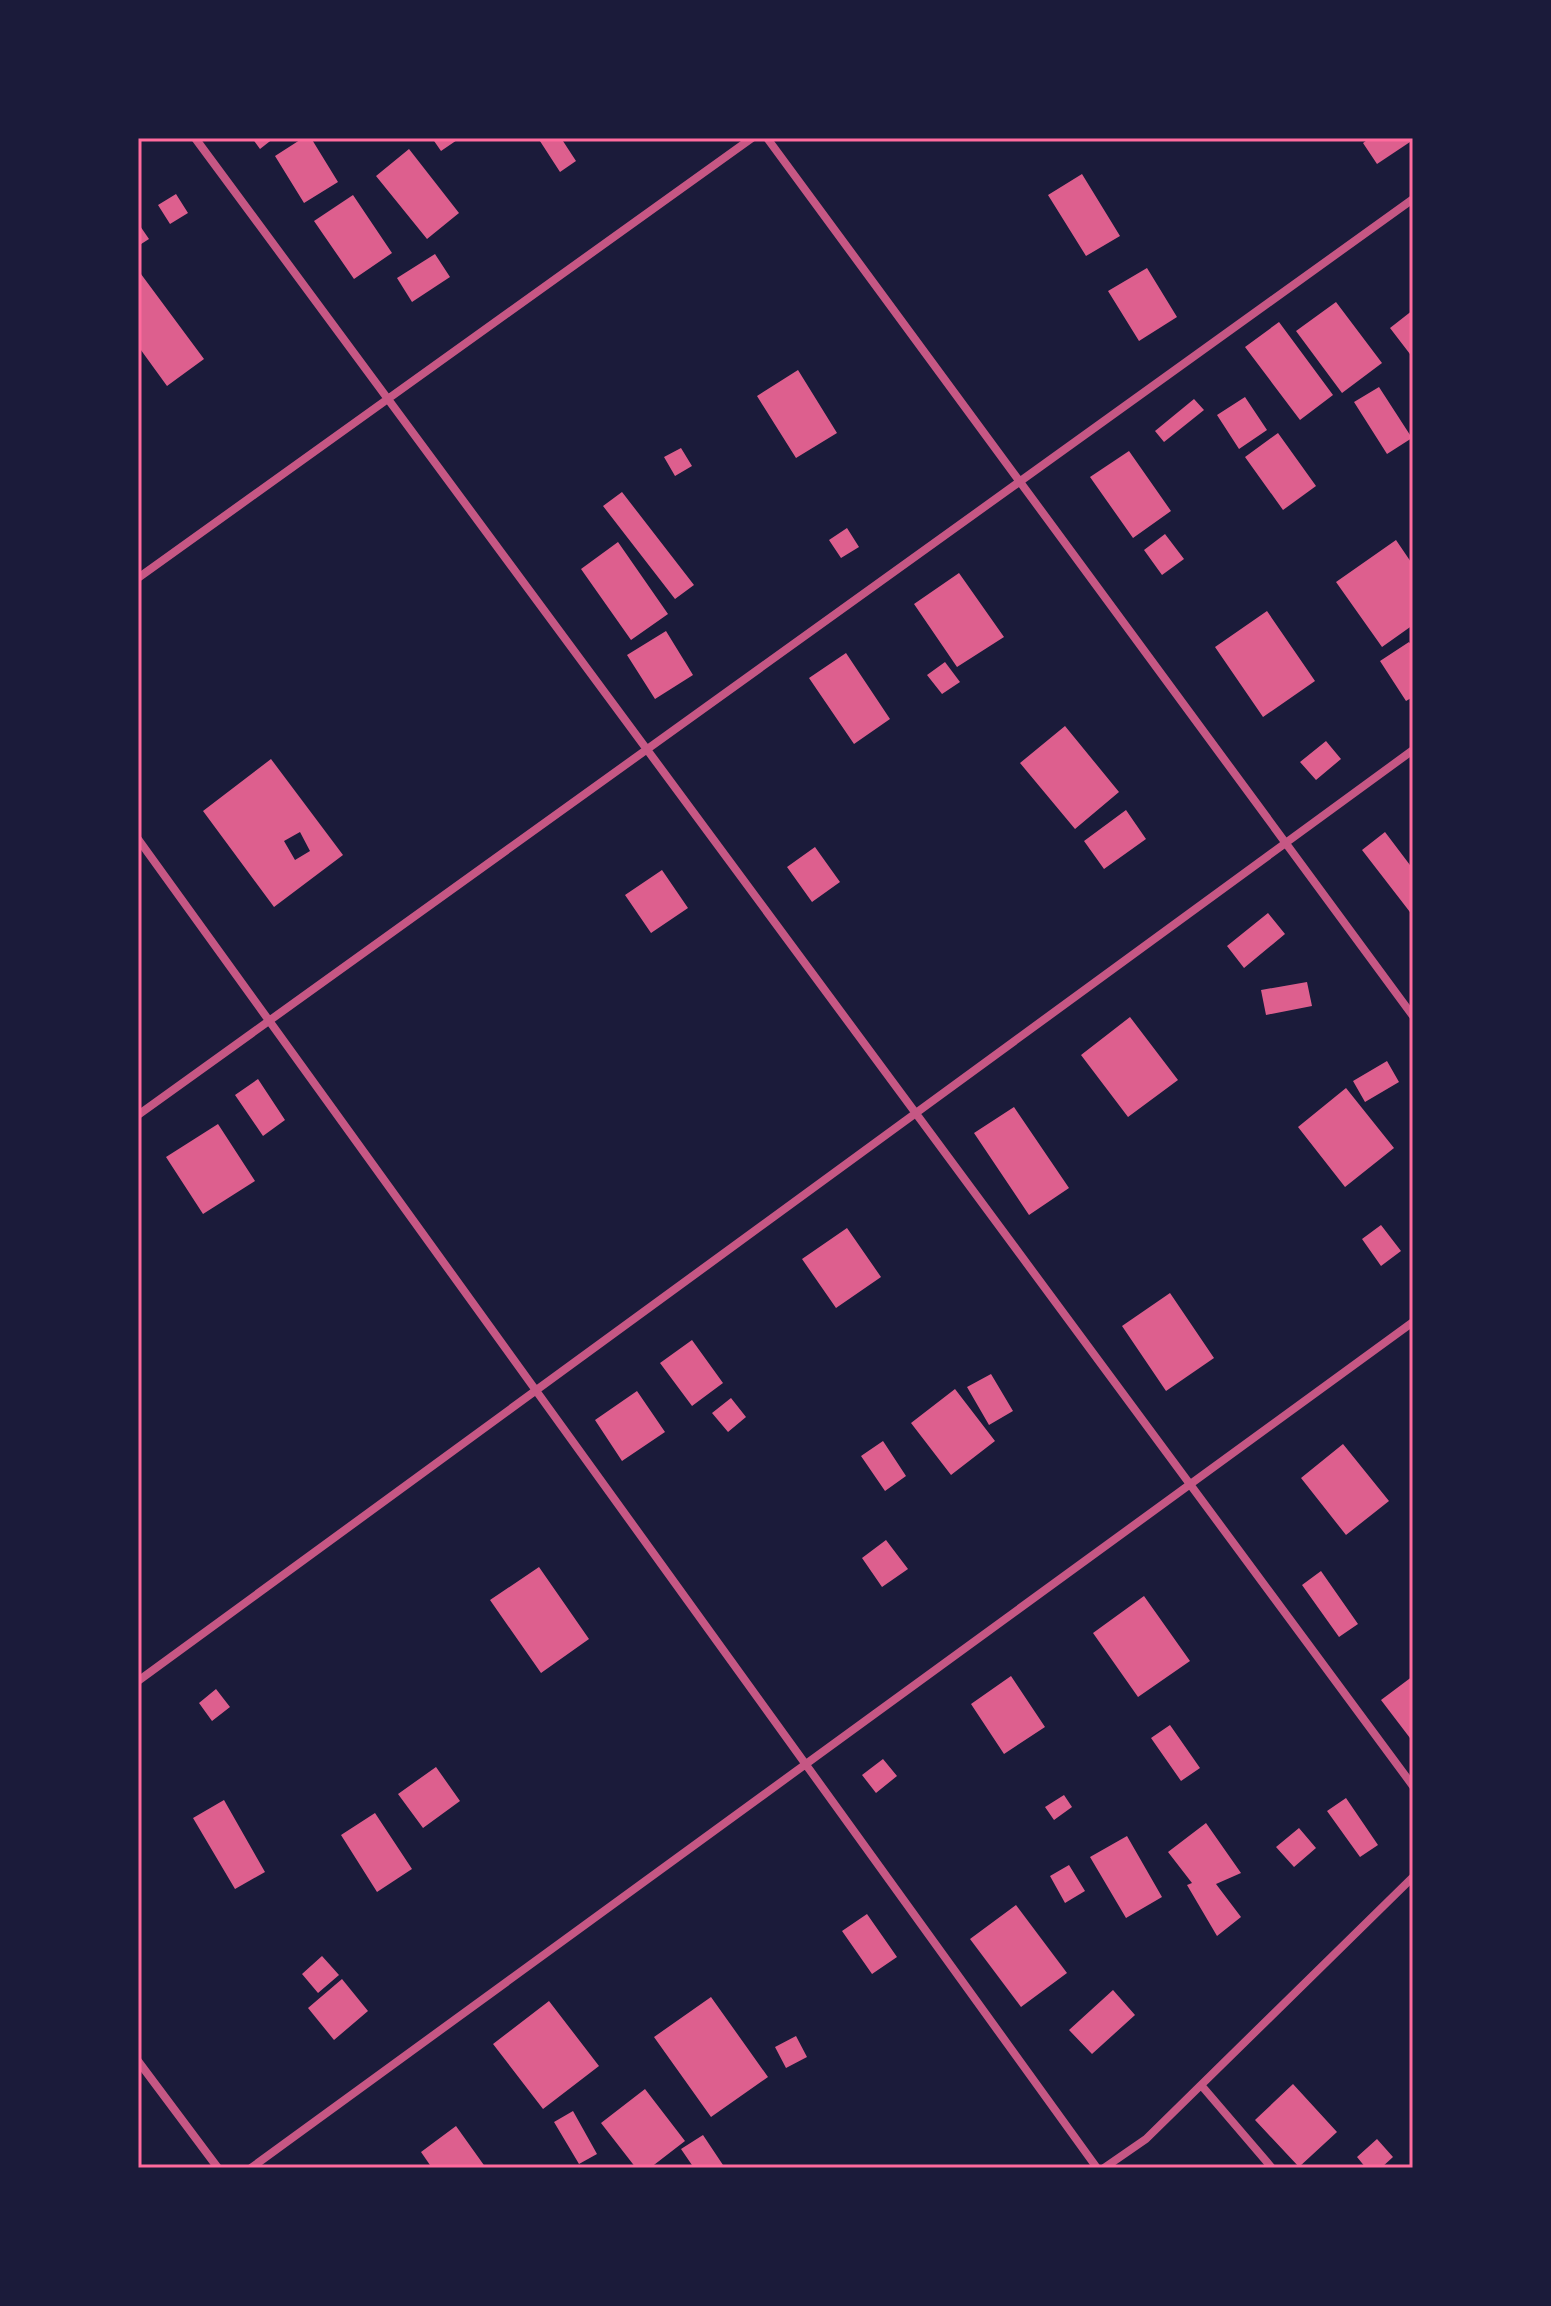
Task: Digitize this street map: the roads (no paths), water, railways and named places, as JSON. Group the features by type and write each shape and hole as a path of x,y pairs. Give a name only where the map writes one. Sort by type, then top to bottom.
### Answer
{"street":[{"path":"195,138 1413,1786"},
{"path":"138,578 752,138"},
{"path":"767,138 1413,1016"},
{"path":"138,1115 1413,199"},
{"path":"138,1681 1413,750"},
{"path":"138,839 1097,2168"},
{"path":"251,2168 1413,1322"},
{"path":"1104,2168 1146,2139 1413,1877"},
{"path":"138,2061 218,2168"},
{"path":"1201,2085 1272,2168"}]}
